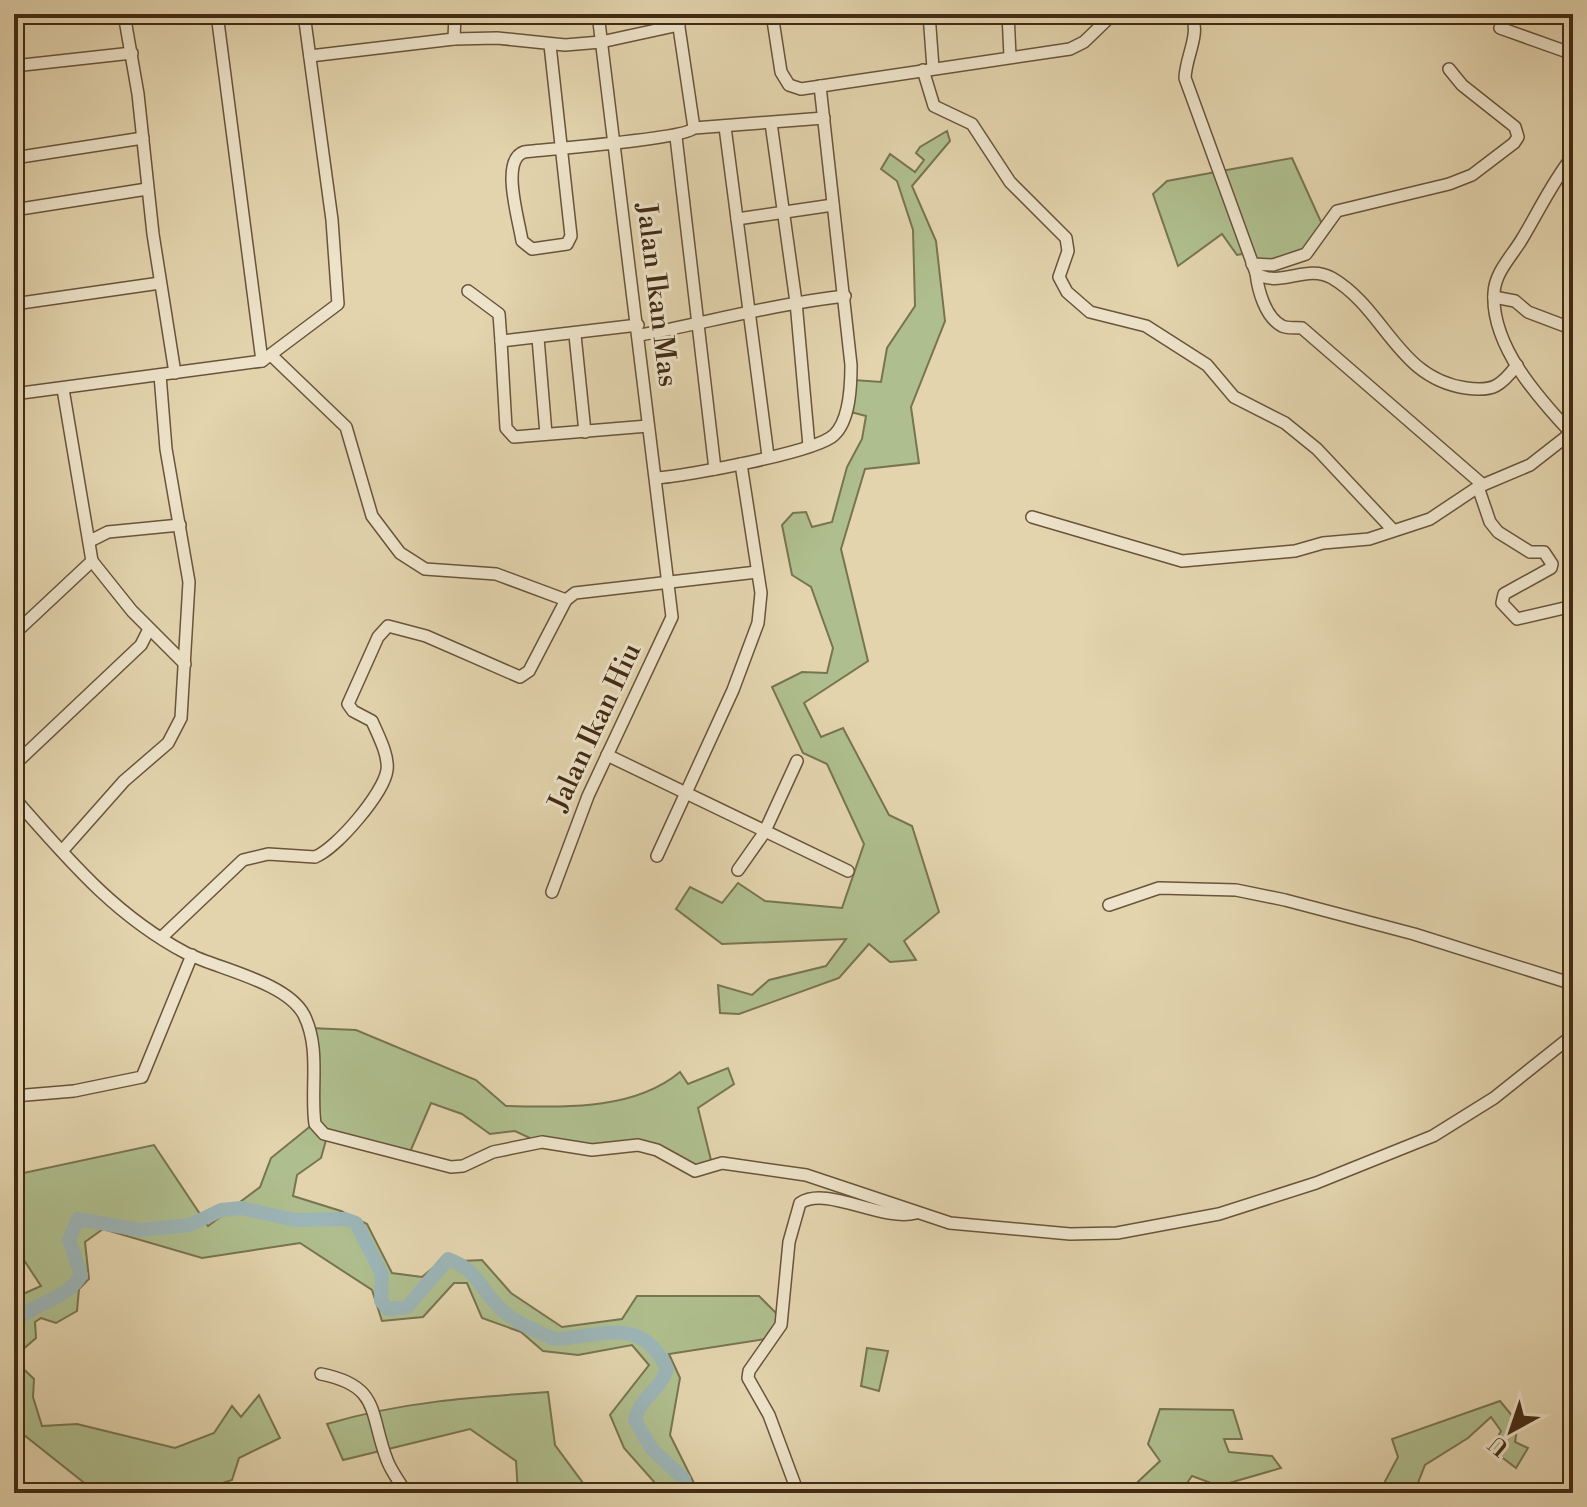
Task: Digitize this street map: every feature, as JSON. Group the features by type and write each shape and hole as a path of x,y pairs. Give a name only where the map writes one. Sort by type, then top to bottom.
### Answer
{"highway":[{"path":"14,408 14,432"}],"street":[{"path":"124,14 132,53 147,189 175,373"},
{"path":"217,14 267,358 346,427 372,516 400,553 425,569 496,574 566,600"},
{"path":"14,394 267,358 329,313 339,301 304,14"},
{"path":"454,39 455,14"},
{"name":"Jalan Ikan Mas","path":"598,14 668,581"},
{"path":"772,14 785,81 796,88 1070,49 1084,42 1113,14"},
{"path":"929,14 928,69 934,106 976,128 1010,182 1066,238 1068,251 1059,277 1077,302 1098,316 1137,321 1198,358 1234,397 1285,423 1317,449 1393,530"},
{"path":"1008,14 1010,56"},
{"path":"1192,14 1196,31 1186,59 1185,78 1254,268 1258,291 1276,320 1283,326 1302,328 1480,486 1490,522 1498,532 1530,552 1541,550 1552,564 1551,568 1504,594 1502,603 1511,616 1517,619 1573,606"},
{"path":"310,56 454,39 497,38 550,45 601,42 678,19 694,128"},
{"path":"1500,28 1573,54"},
{"path":"550,45 564,148 570,241 567,244 526,247 516,202 513,162 520,153 564,148 614,141 676,137 688,135 694,128 824,118"},
{"path":"14,66 132,53"},
{"path":"1254,268 1306,254 1337,211 1449,184 1472,175 1514,143 1518,137 1515,127 1455,79 1449,69"},
{"path":"656,478 741,464 824,443 837,432 847,404 851,365 820,86"},
{"path":"771,123 796,302 809,446"},
{"path":"725,127 768,456"},
{"path":"676,137 715,469"},
{"path":"14,158 143,138"},
{"path":"1032,517 1182,561 1295,551 1323,543 1369,539 1430,519 1480,486 1530,465 1572,434 1517,365 1497,319 1494,297 1505,265 1549,188 1573,156"},
{"path":"14,210 147,189"},
{"path":"737,219 833,205"},
{"path":"1254,268 1270,279 1311,271 1335,280 1420,371 1440,383 1489,391 1499,386 1517,365"},
{"path":"14,304 160,283"},
{"path":"468,291 499,314 508,433 511,437 648,426"},
{"path":"501,341 698,324 748,310 845,296"},
{"path":"1494,297 1515,301 1528,312 1573,329"},
{"path":"575,335 585,432"},
{"path":"538,338 546,434"},
{"path":"62,851 108,797 174,735 181,718 189,582 166,449 160,375"},
{"path":"63,389 92,561 149,629 185,664"},
{"path":"657,856 758,623 761,593 741,464"},
{"path":"90,541 108,532 180,525"},
{"path":"87,526 108,532"},
{"path":"14,634 92,561"},
{"path":"162,937 243,860 260,855 315,857 323,854 345,833 374,796 387,768 385,757 372,721 353,711 348,704 383,628 398,626 520,677 529,671 566,600 579,593 757,572"},
{"name":"Jalan Ikan Hiu","path":"552,892 607,755 672,617 668,581"},
{"path":"14,765 141,645 149,629"},
{"path":"607,755 848,871"},
{"path":"738,870 764,833 797,761"},
{"path":"14,798 103,897 192,955 259,982 302,1011 312,1044 315,1124 336,1139 451,1167 463,1166 493,1152 542,1142 592,1150 638,1145 657,1150 695,1171 722,1163 806,1175 950,1223 1070,1234 1117,1233 1219,1214 1316,1183 1448,1129 1573,1035"},
{"path":"1109,905 1159,888 1236,890 1414,934 1573,984"},
{"path":"14,1096 74,1091 142,1077 160,1040 192,955"},
{"path":"806,1175 826,1198"},
{"path":"798,1493 769,1415 748,1378 749,1371 781,1325 789,1242 800,1203 814,1197 900,1215 920,1212"},
{"path":"321,1374 345,1378 366,1395 376,1414 386,1458 406,1493"},
{"path":"274,1493 290,1493"}],"green space":[{"path":"947,131 950,141 912,186 936,241 945,321 911,407 919,463 865,469 841,549 868,661 804,703 821,737 843,728 889,815 912,826 939,912 904,941 916,960 890,962 869,944 839,978 739,1014 720,1013 718,985 752,995 769,980 826,966 846,939 722,944 676,909 690,887 722,903 738,883 765,901 842,908 864,844 827,764 803,753 772,687 802,672 827,673 833,648 811,587 792,575 782,525 793,513 806,512 812,527 832,522 847,467 862,439 866,416 847,411 854,380 881,382 887,348 915,306 913,230 897,181 881,169 890,154 915,172 924,160 916,153 920,147"},
{"path":"1292,158 1322,224 1315,244 1269,264 1251,263 1248,253 1237,255 1222,234 1178,266 1153,194 1167,181"},
{"path":"310,1028 356,1030 476,1080 506,1106 597,1104 641,1094 680,1072 688,1084 728,1068 734,1084 698,1108 711,1160 700,1168 660,1150 534,1140 515,1131 490,1134 462,1114 431,1103 410,1152 328,1133 321,1158 297,1175 293,1196 341,1211 367,1224 392,1273 422,1277 440,1262 482,1260 511,1293 562,1327 622,1319 637,1296 759,1296 784,1321 779,1337 669,1354 680,1378 670,1435 699,1493 654,1493 656,1484 624,1448 610,1415 649,1365 632,1345 578,1355 543,1351 521,1332 482,1318 467,1283 454,1283 423,1317 382,1321 372,1290 300,1243 202,1258 103,1229 85,1242 89,1279 79,1289 77,1311 56,1323 41,1318 35,1322 36,1338 14,1357 14,1298 41,1286 14,1245 14,1175 154,1145 208,1226 260,1187 271,1158 318,1120"},
{"path":"867,1348 888,1351 879,1391 861,1386"},
{"path":"14,1360 34,1379 33,1397 42,1426 77,1424 175,1448 214,1433 232,1406 241,1417 259,1395 280,1438 239,1458 232,1480 190,1493 97,1493 14,1427"},
{"path":"548,1392 555,1445 583,1483 580,1493 518,1493 516,1461 470,1429 343,1460 327,1424 409,1406"},
{"path":"1500,1401 1518,1423 1515,1442 1528,1448 1516,1468 1491,1449 1501,1431 1491,1417 1468,1438 1425,1465 1414,1493 1371,1493 1381,1489 1398,1457 1392,1439"},
{"path":"1160,1409 1233,1410 1242,1439 1224,1439 1229,1452 1272,1456 1281,1468 1219,1486 1192,1476 1180,1493 1126,1493 1160,1461 1148,1444"}],"waterway":[{"path":"1525,14 1573,18"},
{"path":"14,1323 68,1290 81,1275 69,1240 78,1219 140,1230 190,1225 221,1210 241,1208 295,1220 345,1219 356,1223 382,1274 381,1301 388,1309 407,1307 448,1259 473,1274 506,1313 555,1339 619,1333 646,1341 667,1369 660,1383 641,1405 635,1420 651,1448 684,1479 685,1493"}]}
